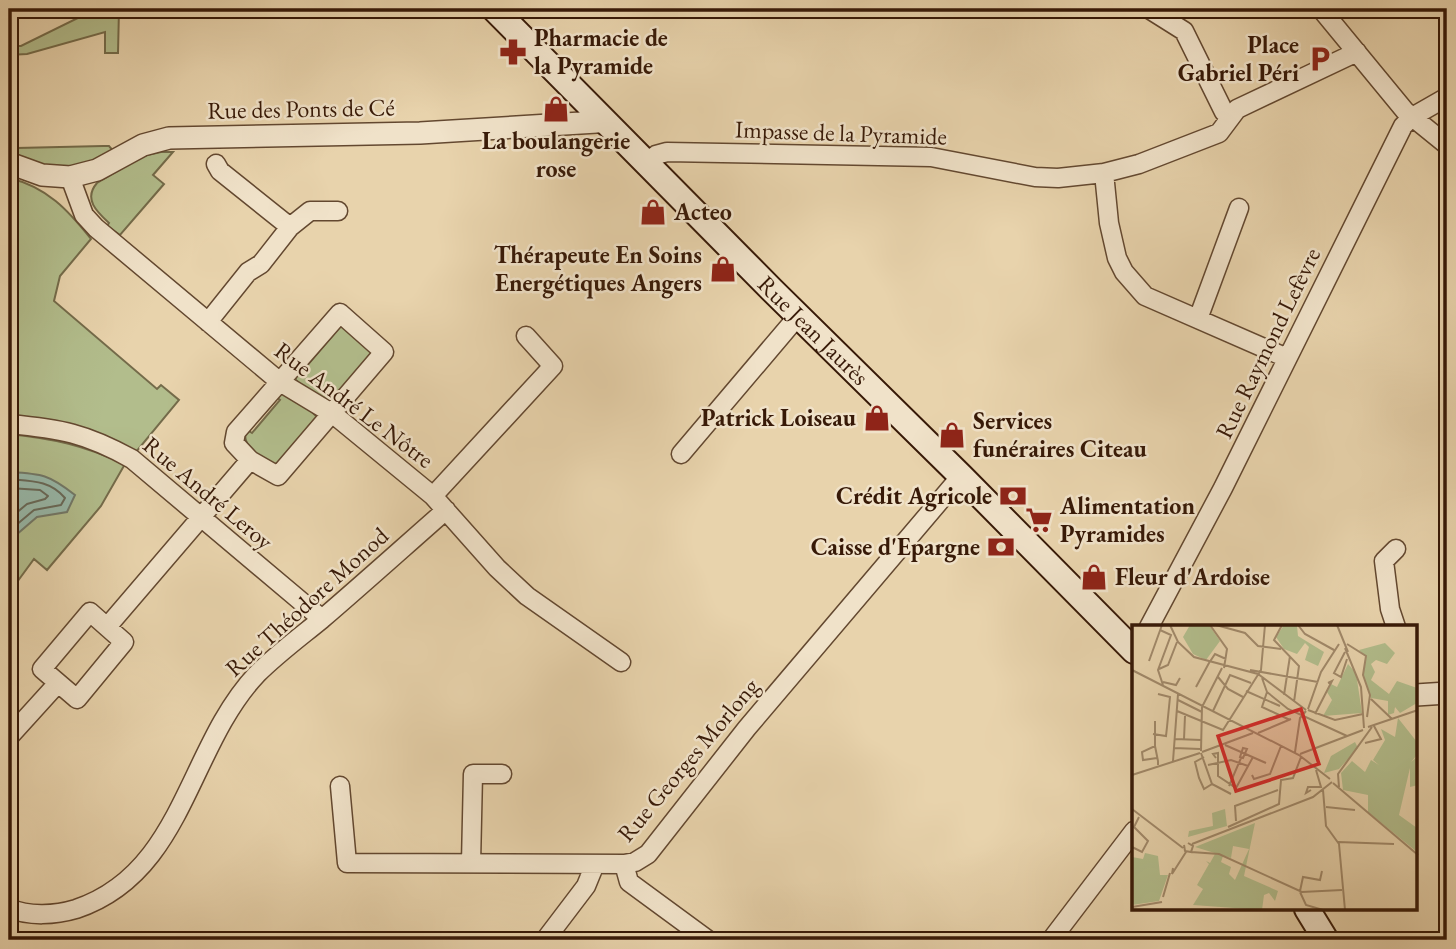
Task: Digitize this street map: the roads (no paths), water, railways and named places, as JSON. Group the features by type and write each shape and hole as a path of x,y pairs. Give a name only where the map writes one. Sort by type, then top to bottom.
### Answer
{"main road":[{"name":"Rue Jean Jaurès","path":"494,9 797,316 1132,648"},
{"path":"1308,911 1326,940"}],"street":[{"path":"1149,9 1184,31 1224,112 1231,117 1237,109 1357,52"},
{"path":"1321,9 1412,117 1447,145"},
{"name":"Rue Raymond Lefèvre","path":"1150,625 1223,488 1403,126 1412,117 1447,97"},
{"name":"Impasse de la Pyramide","path":"646,162 667,152 931,157 1035,177 1058,178 1104,173 1142,163 1219,133 1231,117"},
{"name":"Rue des Ponts de Cé","path":"9,163 42,175 70,177 97,170 143,145 169,138 508,129 597,122 603,119"},
{"path":"216,164 220,171 290,227"},
{"path":"1104,173 1117,258 1124,272 1145,296 1287,358"},
{"name":"Rue André Le Nôtre","path":"70,177 84,215 96,229 280,383 333,414 433,496 497,568 527,596 621,662"},
{"path":"1198,319 1239,208"},
{"path":"208,322 248,272 261,264 290,227 310,211 338,211"},
{"path":"340,313 384,352 333,414 278,476 250,460 234,443 236,432 340,313"},
{"path":"681,454 797,316"},
{"path":"433,496 553,366 526,336"},
{"name":"Rue André Leroy","path":"9,424 62,429 101,442 132,459 322,619"},
{"path":"107,627 250,460"},
{"name":"Rue Georges Morlong","path":"340,786 347,863 635,862 648,854 747,728 961,476"},
{"name":"Rue Théodore Monod","path":"9,908 18,912 60,914 88,905 114,890 141,867 168,834 223,718 239,696 281,651 322,619 446,510"},
{"path":"1395,549 1384,561 1390,609 1395,625"},
{"path":"90,612 124,642 77,699 58,683 42,669 90,612"},
{"path":"9,737 58,683"},
{"path":"1418,695 1447,693"},
{"path":"471,863 473,774 502,774"},
{"path":"1051,940 1132,834"},
{"path":"545,940 586,886 595,864"},
{"path":"624,864 629,882 708,940"}],"water":[{"path":"9,472 44,476 66,488 75,495 67,512 37,517 9,541"}],"place":[{"name":"Pharmacie de la Pyramide","path":"513,52"},
{"name":"Place Gabriel Péri","path":"1320,59"},
{"name":"La boulangerie rose","path":"556,109"},
{"name":"Acteo","path":"653,212"},
{"name":"Thérapeute En Soins Energétiques Angers","path":"723,269"},
{"name":"Patrick Loiseau","path":"877,418"},
{"name":"Services funéraires Citeau","path":"952,435"},
{"name":"Crédit Agricole","path":"1013,496"},
{"name":"Alimentation Pyramides","path":"1039,520"},
{"name":"Caisse d'Epargne","path":"1001,547"},
{"name":"Fleur d'Ardoise","path":"1094,577"}]}
